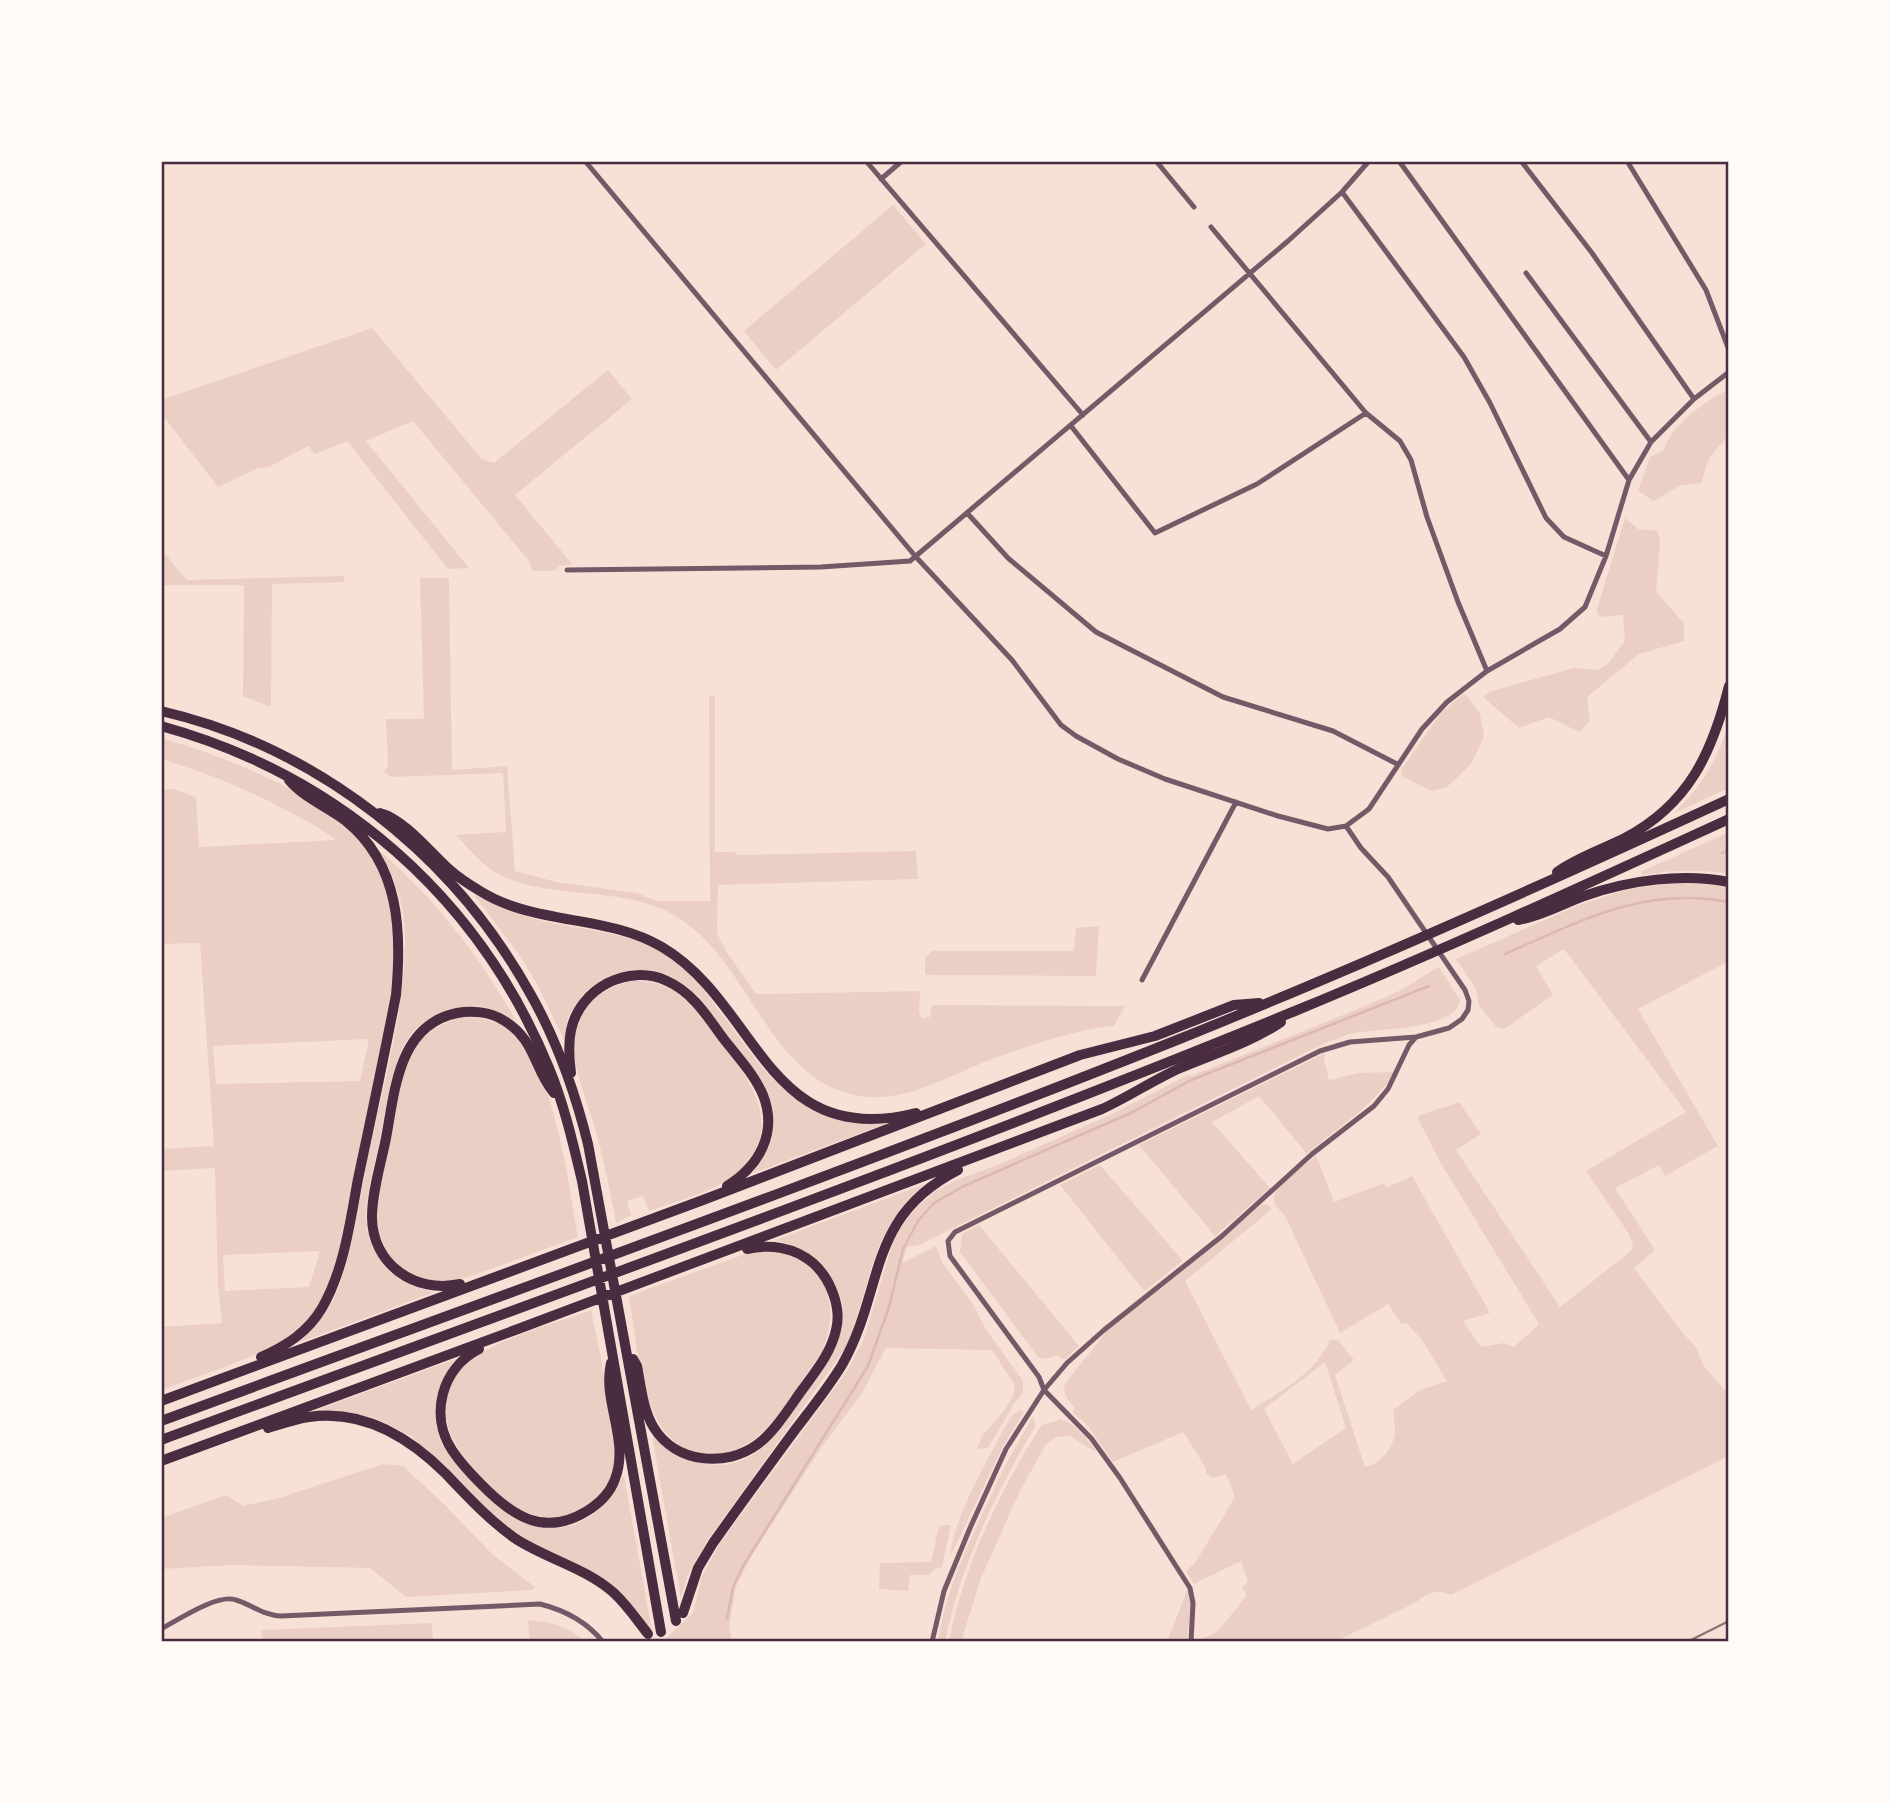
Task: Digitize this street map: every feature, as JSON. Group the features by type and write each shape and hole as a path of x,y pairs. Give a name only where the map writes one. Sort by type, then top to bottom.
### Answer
{"highway":[{"path":"1536,888 1563,868 1645,827 1679,796 1708,753 1729,687"},
{"path":"161,711 203,722 285,756 328,780 373,812 428,859 465,898 494,936 538,1008 575,1096"},
{"path":"161,726 215,743 283,772 336,804 373,832 416,870 454,910 486,952 520,1008 550,1071 582,1181 661,1632"},
{"path":"163,1400 190,1383 279,1349 299,1335 321,1311 331,1292 347,1232 396,995 399,927 394,897 384,869 356,830 300,790 283,772"},
{"path":"161,1421 803,1184 1175,1040 1441,930 1729,799"},
{"path":"373,812 393,818 456,875 498,900 539,914 630,931 677,956 706,984 777,1076 794,1092 818,1107 847,1117 882,1119 922,1111 975,1090 991,1091"},
{"path":"161,1440 836,1190 1294,1011 1453,944 1729,819"},
{"path":"1505,921 1536,916 1584,896 1651,880 1691,878 1729,882"},
{"path":"704,1200 739,1178 755,1163 765,1139 768,1115 762,1094 756,1082 683,990 658,977 639,975 612,981 588,997 577,1012 570,1030 569,1053 575,1096 595,1176 679,1617 690,1585 713,1543 841,1366 864,1316 880,1257 902,1215 935,1184 998,1149"},
{"path":"163,1400 704,1200 1080,1055 1155,1036 1234,1005 1266,1003"},
{"path":"161,1461 998,1149 1125,1099 1174,1071 1253,1038 1294,1011"},
{"path":"500,1275 448,1287 430,1286 402,1275 378,1247 372,1226 373,1200 399,1071 411,1044 426,1027 448,1016 482,1013 503,1020 520,1032 531,1047 550,1088 560,1100"},
{"path":"627,1352 637,1366 646,1412 654,1428 674,1448 699,1458 711,1460 732,1457 751,1448 765,1437 795,1399 830,1348 836,1331 838,1316 835,1301 824,1276 806,1257 769,1246 748,1248 705,1263 693,1263"},
{"path":"518,1329 472,1353 459,1363 447,1381 440,1413 443,1432 460,1461 499,1502 527,1520 563,1522 579,1516 599,1502 614,1481 620,1450 609,1379 613,1357"},
{"path":"234,1433 258,1431 307,1417 325,1416 351,1418 387,1429 426,1455 492,1520 516,1539 596,1580 613,1592 648,1634"}],"street":[{"path":"585,161 916,557 1012,660 1062,725 1076,736 1118,759 1165,779 1278,816 1328,829 1346,826 1369,809 1422,729 1447,702 1487,671 1560,629 1585,607 1606,556 1629,480 1651,442 1694,399 1729,372"},
{"path":"866,161 1083,415"},
{"path":"881,179 902,161"},
{"path":"1156,161 1194,207"},
{"path":"567,570 821,566 910,561 1342,192 1369,161"},
{"path":"1399,161 1629,480"},
{"path":"1521,161 1592,253 1694,399"},
{"path":"1627,161 1706,290 1729,350"},
{"path":"1342,192 1464,357 1490,403 1546,517 1564,537 1606,556"},
{"path":"1211,227 1366,413 1399,441 1411,460 1427,517 1458,603 1487,671"},
{"path":"1526,274 1651,442"},
{"path":"1070,426 1155,533 1256,484 1366,413"},
{"path":"968,514 1008,558 1096,632 1223,697 1333,732 1397,764"},
{"path":"1143,980 1236,803"},
{"path":"1191,1642 1193,1597 1185,1580 1142,1511 1091,1438 1044,1390 1039,1377 950,1255 948,1243 955,1232 1320,1051 1350,1042 1416,1037 1449,1028 1462,1019 1468,1010 1469,1001 1465,990 1388,877 1361,848 1346,826"},
{"path":"932,1642 944,1591 965,1538 1006,1449 1044,1390 1067,1363 1096,1337 1222,1236 1312,1154 1374,1106 1388,1089 1409,1045 1416,1037"},
{"path":"161,1629 211,1603 227,1598 263,1614 281,1616 529,1604 549,1606 570,1615 590,1628 603,1642"}],"shaded area":[{"path":"893,205 926,244 776,370 744,331"},
{"path":"372,328 482,459 494,463 608,370 632,399 515,495 573,565 561,565 553,571 533,571 528,560 413,421 366,441 469,568 448,569 347,441 315,454 308,446 269,467 258,468 218,487 161,413 161,400"},
{"path":"1729,389 1729,435 1709,458 1701,483 1679,486 1654,501 1638,491 1650,457 1664,450 1674,431 1690,414"},
{"path":"1625,518 1638,529 1658,531 1660,544 1656,592 1684,623 1684,641 1639,654 1587,697 1590,721 1579,732 1549,717 1519,728 1483,697 1492,691 1574,668 1597,670 1608,664 1625,641 1623,615 1599,617 1597,609"},
{"path":"161,549 187,580 344,576 344,582 272,584 271,707 243,696 244,585 161,585"},
{"path":"420,578 449,578 452,770 507,766 515,871 556,882 637,893 656,901 710,901 709,696 715,697 715,852 735,852 738,855 916,851 918,879 718,885 717,933 726,951 756,994 920,991 919,1012 922,1018 930,1017 932,1005 1125,1006 1114,1026 1066,1035 1029,1046 912,1092 867,1097 835,1089 809,1073 786,1051 730,970 709,944 686,923 664,910 641,902 543,888 498,874 455,835 506,832 503,773 391,777 384,772 388,765 386,719 424,719"},
{"path":"1462,695 1466,695 1480,714 1484,736 1472,763 1447,787 1431,791 1402,776 1401,770 1441,713"},
{"path":"1729,722 1729,788 1674,813 1693,793 1708,771"},
{"path":"161,738 217,756 279,783 335,818 357,838 374,860 386,887 393,916 395,946 389,1007 340,1246 330,1280 319,1304 301,1327 265,1350 161,1391 161,1327 222,1323 218,1285 215,1168 161,1171 161,1149 214,1146 200,943 161,944 161,790 173,789 196,797 199,847 335,840 315,826 260,797 212,776 161,759","holes":["369,1039 360,1081 216,1084 213,1046","320,1251 309,1287 225,1291 223,1255"]},
{"path":"1729,832 1729,874 1686,871 1642,875 1641,872"},
{"path":"380,851 420,889 456,930 516,1021 482,1007 461,1008 440,1014 413,1032 402,1050 393,1075 369,1190 366,1214 369,1237 379,1258 394,1274 414,1286 435,1292 298,1343 331,1305 345,1267 397,1022 404,965 405,926 398,893"},
{"path":"1670,883 1729,887 1729,961 1638,1009 1718,1146 1665,1176 1659,1165 1615,1188 1655,1250 1634,1268 1696,1347 1703,1365 1729,1395 1729,1456 1451,1595 1441,1592 1428,1594 1415,1603 1334,1642 1196,1642 1218,1631 1247,1595 1242,1587 1248,1582 1241,1561 1194,1584 1186,1571 1195,1563 1235,1497 1226,1474 1213,1478 1206,1473 1206,1468 1183,1432 1113,1462 1088,1426 1072,1412 1075,1409 1065,1395 1064,1385 1114,1324 1261,1205 1267,1204 1272,1209 1185,1281 1251,1410 1296,1381 1316,1362 1330,1340 1338,1340 1354,1360 1335,1375 1365,1467 1376,1463 1389,1450 1394,1439 1393,1410 1420,1390 1447,1381 1422,1340 1406,1323 1401,1324 1388,1304 1340,1333 1285,1216 1276,1205 1274,1196 1286,1181 1316,1155 1334,1202 1384,1183 1386,1188 1412,1176 1490,1313 1463,1321 1481,1347 1504,1343 1514,1347 1539,1324 1439,1160 1417,1117 1459,1102 1481,1134 1456,1150 1560,1307 1631,1251 1633,1245 1629,1234 1586,1171 1686,1112 1564,949 1536,966 1553,995 1504,1029 1497,1028 1479,1005 1475,987 1456,959 1579,905 1625,890","holes":["1325,1362 1346,1428 1293,1464 1264,1409"]},
{"path":"474,895 539,920 615,935 650,946 684,968 752,1055 786,1091 805,1105 828,1115 854,1122 885,1124 753,1173 769,1146 772,1132 762,1082 697,995 665,974 632,970 614,975 596,983 582,995 568,1017 564,1040 537,984 518,953"},
{"path":"1099,926 1096,976 925,975 925,958 932,951 1074,951 1076,928"},
{"path":"1439,967 1460,1000 1455,1010 1445,1018 1413,1026 1349,1034 1323,1044 919,1245 907,1247 902,1263 936,1246 942,1262 1023,1381 1023,1393 988,1448 977,1449 982,1436 1006,1408 1014,1393 1014,1384 992,1350 886,1348 862,1393 819,1451 751,1557 736,1587 729,1626 732,1642 662,1642 693,1613 702,1576 720,1543 847,1371 864,1339 893,1241 918,1206 936,1191 957,1180 1000,1164 1112,1114 1188,1075 1397,992"},
{"path":"633,981 668,988 696,1011 749,1082 758,1102 762,1122 759,1141 734,1176 704,1192 649,1211 643,1196 627,1201 631,1215 616,1223 601,1152 577,1070 574,1038 576,1025 589,1004 609,989"},
{"path":"461,1017 488,1020 506,1027 526,1048 538,1070 557,1127 578,1237 472,1276 446,1282 423,1280 407,1272 387,1253 378,1231 377,1203 408,1060 419,1042 432,1030"},
{"path":"1325,1053 1329,1080 1358,1073 1394,1072 1366,1106 1307,1154 1259,1096 1212,1122 1270,1188 1215,1236 1139,1145"},
{"path":"1100,1165 1183,1261 1144,1291 1060,1185"},
{"path":"925,1184 907,1201 882,1239 845,1349 707,1541 687,1577 681,1599 652,1436 679,1455 708,1464 738,1462 766,1444 832,1353 843,1319 842,1301 834,1284 820,1267 799,1250 775,1240"},
{"path":"979,1225 1079,1346 1065,1359 1058,1355 1045,1359 1038,1357 960,1252 962,1234"},
{"path":"760,1251 782,1253 799,1259 811,1267 821,1279 830,1307 827,1338 821,1353 792,1396 759,1435 727,1453 705,1454 683,1448 667,1434 655,1415 646,1392 629,1296"},
{"path":"591,1310 615,1434 613,1468 603,1489 586,1506 571,1514 542,1517 528,1513 503,1498 470,1465 448,1428 446,1401 458,1373 483,1352 519,1335"},
{"path":"455,1359 445,1377 436,1405 439,1436 455,1461 503,1510 532,1525 564,1527 582,1521 597,1511 624,1476 652,1631 620,1594 495,1518 411,1436 375,1418 354,1414 309,1413"},
{"path":"1021,1410 1024,1412 1003,1446 950,1557 958,1524 974,1485 1011,1417"},
{"path":"1033,1417 1036,1425 1007,1476 970,1558 945,1642 938,1642 951,1588 964,1554 1003,1471"},
{"path":"1059,1419 1076,1427 1097,1453 1070,1436 1056,1437 1046,1444 1019,1493 981,1578 961,1642 949,1642 973,1558 997,1504 1040,1427"},
{"path":"383,1464 403,1466 494,1556 535,1587 532,1590 406,1597 370,1568 234,1565 161,1569 161,1518 226,1495 243,1506 279,1498"},
{"path":"951,1525 942,1567 936,1568 930,1575 910,1575 908,1591 879,1589 880,1563 931,1562 939,1526"},
{"path":"1188,1588 1191,1605 1187,1642 1167,1642"},
{"path":"528,1620 559,1626 585,1642 530,1642"},
{"path":"432,1623 433,1642 263,1642 261,1630"}],"waterway":[{"path":"1722,853 1729,850"},
{"path":"1505,954 1587,919 1640,903 1698,898 1729,902"},
{"path":"727,1618 733,1587 743,1566 868,1366 889,1307 903,1249 918,1221 934,1203 964,1186 1133,1112 1189,1081 1429,986"}],"railway":[{"path":"1687,1642 1729,1621"}]}
